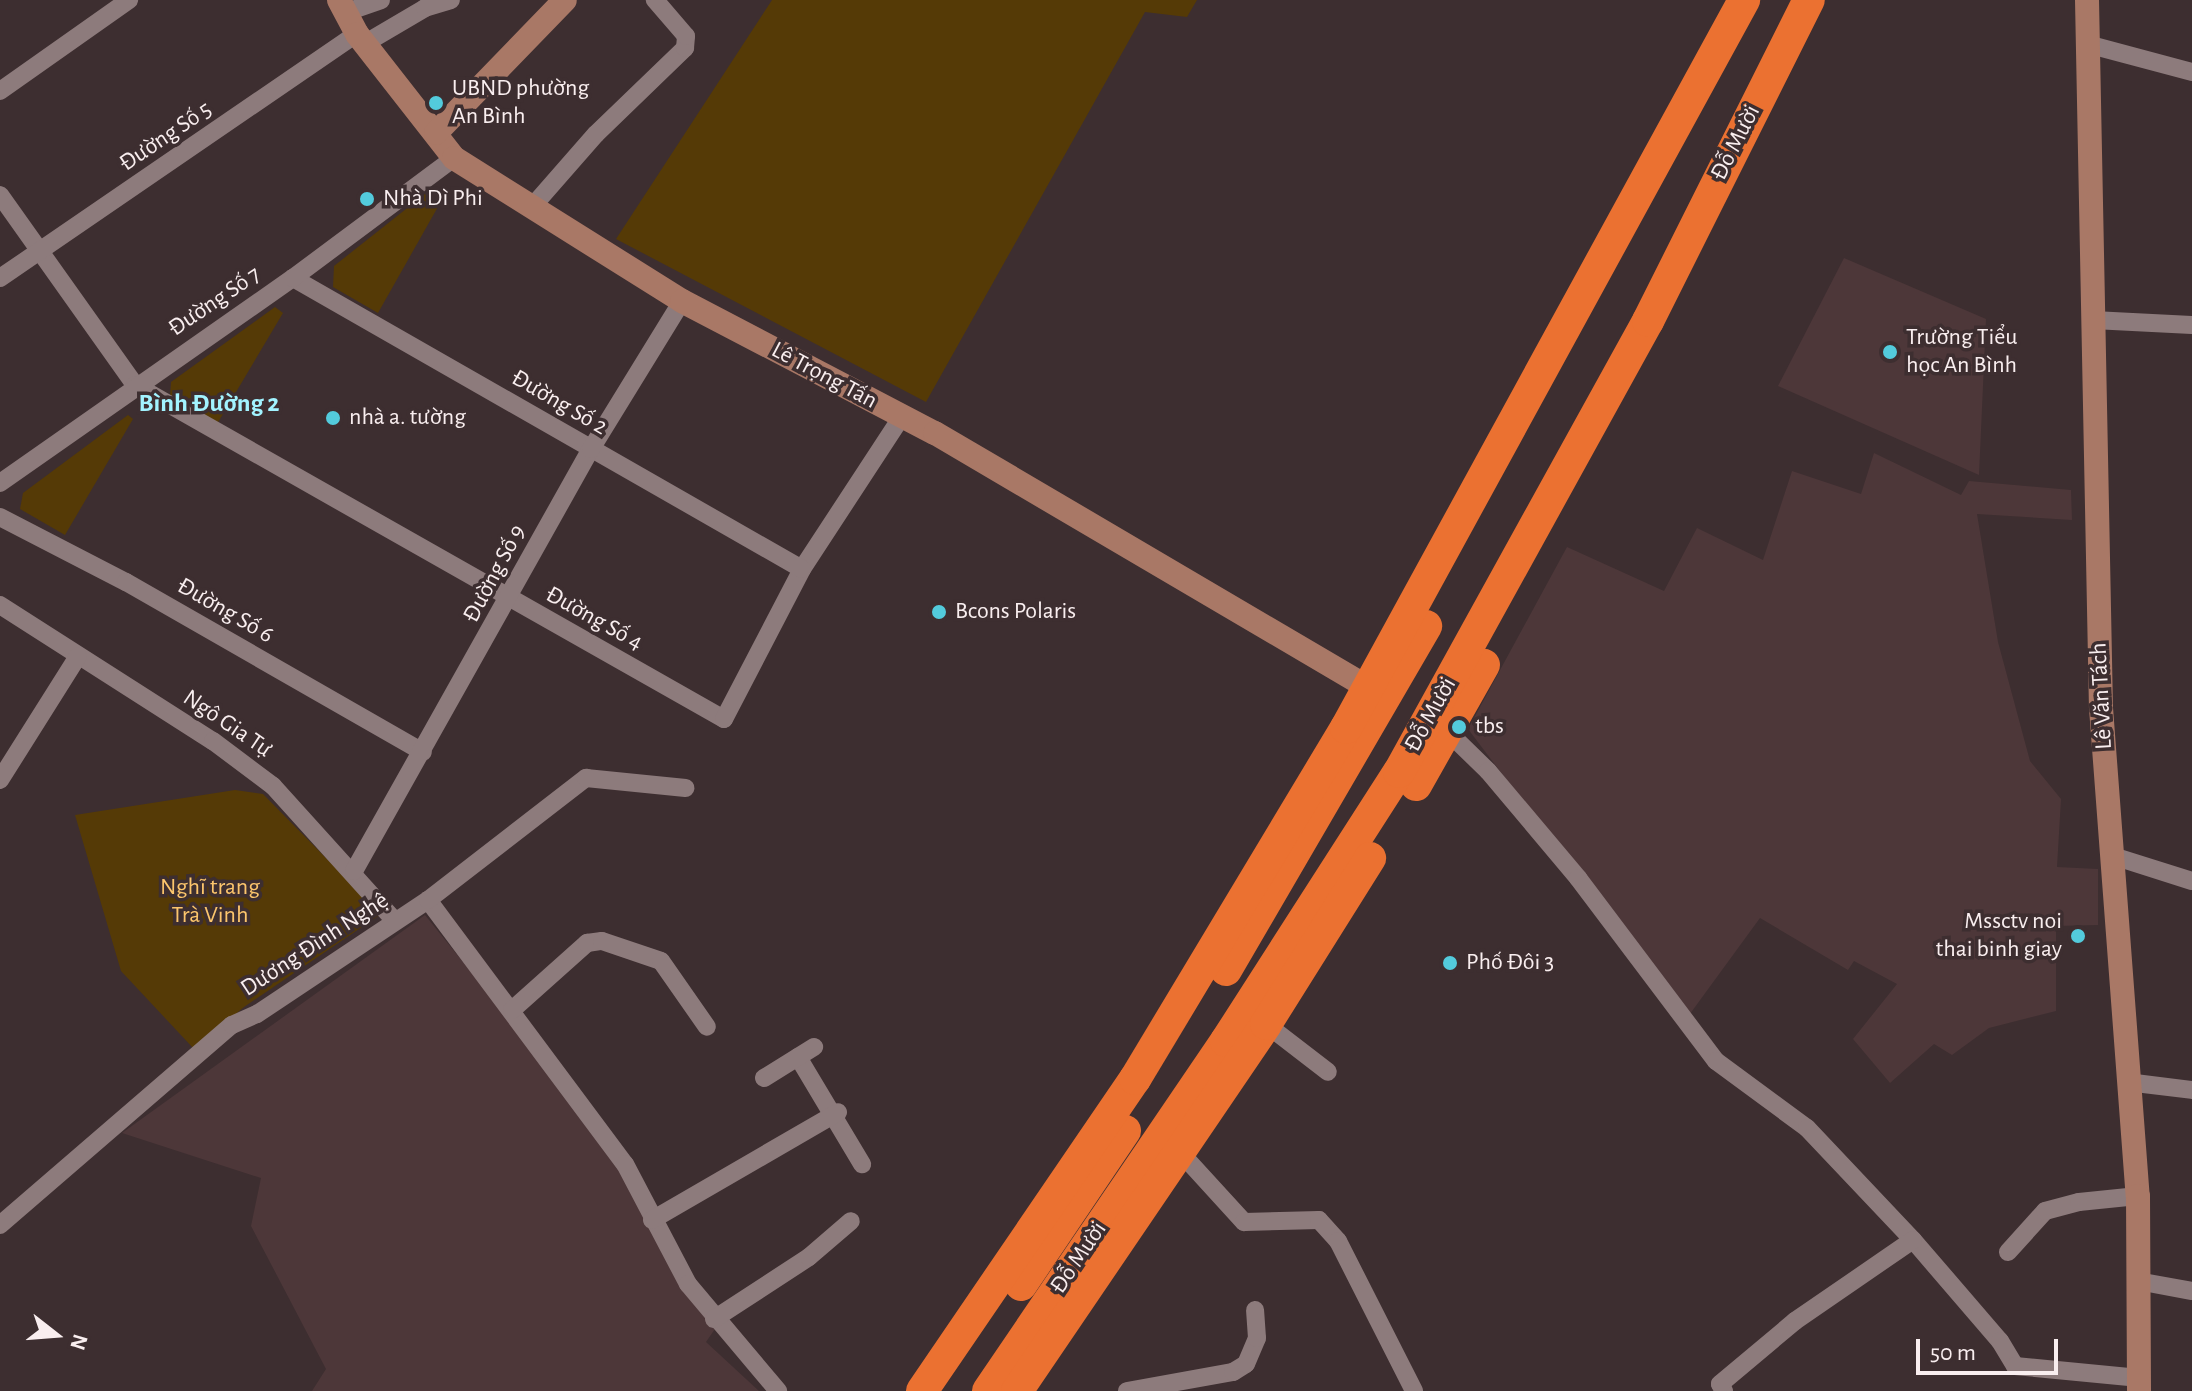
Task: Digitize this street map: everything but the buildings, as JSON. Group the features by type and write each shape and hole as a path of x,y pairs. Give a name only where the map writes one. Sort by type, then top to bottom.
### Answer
{"highway":[{"name":"Đỗ Mười","path":"922,1391 1135,1079 1378,692 1744,0"},
{"name":"Đỗ Mười","path":"948,1391 1150,1095 1763,0"},
{"name":"Đỗ Mười","path":"988,1391 1438,726 1648,321 1809,0"},
{"name":"Đỗ Mười","path":"1024,1389 1266,1024 1438,726 1833,0"},
{"path":"1378,692 1438,726"}],"street":[{"path":"0,91 129,0"},
{"path":"342,6 381,0"},
{"name":"Đường Số 5","path":"0,278 361,39 425,8 451,0"},
{"path":"436,133 565,0"},
{"path":"532,207 596,134 685,48 686,36 655,0"},
{"name":"Lê Văn Tách","path":"2087,0 2101,708 2143,1282 2139,1384"},
{"name":"Lê Trọng Tấn","path":"342,6 361,39 454,158 682,301 902,416 1378,692"},
{"path":"2087,44 2192,72"},
{"name":"Đường Số 7","path":"0,483 135,385 293,278 454,158"},
{"path":"0,195 135,385"},
{"name":"Đường Số 2","path":"293,278 802,569"},
{"name":"Đường Số 9","path":"354,871 510,599 591,449 682,301"},
{"path":"2093,320 2192,325"},
{"name":"Đường Số 4","path":"135,385 724,719 802,569 902,416"},
{"name":"Đường Số 6","path":"0,517 126,582 423,752"},
{"name":"Ngô Gia Tự","path":"0,605 213,741 273,786 354,871 395,921"},
{"path":"0,780 78,656"},
{"path":"1438,726 1488,771 1578,878 1716,1061 1790,1113 1913,1240 2000,1341 2015,1366 2139,1384"},
{"name":"Dương Đình Nghệ","path":"0,1225 232,1025 257,1014 428,900 586,778 686,788"},
{"path":"2113,856 2192,881"},
{"path":"428,900 625,1164 652,1220 714,1319 778,1391"},
{"path":"512,1010 587,943 602,941 661,961 707,1027"},
{"path":"1266,1024 1328,1072"},
{"path":"764,1078 806,1052 862,1164"},
{"path":"2127,1082 2192,1090"},
{"path":"652,1220 835,1114"},
{"path":"1180,1152 1244,1222 1319,1220 1338,1241 1414,1391"},
{"path":"2008,1252 2045,1211 2079,1202 2138,1196"},
{"path":"714,1319 809,1257 851,1221"},
{"path":"1716,1389 1795,1321 1913,1240"},
{"path":"2143,1282 2192,1291"},
{"path":"1127,1391 1221,1375 1246,1364 1257,1338 1255,1310"}],"shaded area":[{"name":"Trường Tiểu học An Bình","path":"1844,258 1986,319 1979,475 1778,386"},
{"path":"1874,453 1961,495 1969,481 2071,490 2072,520 1977,514 1998,642 2030,761 2061,799 2057,867 2098,869 2098,925 2056,926 2056,1011 1989,1028 1952,1055 1934,1044 1890,1083 1853,1039 1897,984 1854,961 1848,970 1760,918 1687,1018 1468,729 1567,547 1664,591 1697,528 1763,560 1792,471 1861,494"},
{"path":"425,915 590,1119 717,1326 706,1342 759,1391 312,1391 326,1369 251,1226 261,1178 122,1133"}],"green space":[{"path":"772,0 1197,0 1187,17 1145,12 926,402 616,239"},
{"path":"425,194 439,205 378,313 333,287 334,266"},
{"path":"275,307 283,313 217,424 170,396 171,382"},
{"path":"128,415 133,419 65,535 20,509 23,493"},
{"name":"Nghĩ trang Trà Vinh","path":"235,790 263,794 381,914 244,1007 194,1049 121,971 75,815"}],"place":[{"name":"UBND phường An Bình","path":"436,103"},
{"name":"Nhà Dì Phi","path":"367,199"},
{"name":"Trường Tiểu học An Bình","path":"1890,352"},
{"name":"nhà a. tường","path":"333,418"},
{"name":"Bcons Polaris","path":"939,612"},
{"name":"tbs","path":"1459,727"},
{"name":"Mssctv noi thai binh giay","path":"2078,936"},
{"name":"Phố Đôi 3","path":"1450,963"}],"district":[{"name":"Bình Đường 2","path":"209,404"}]}
